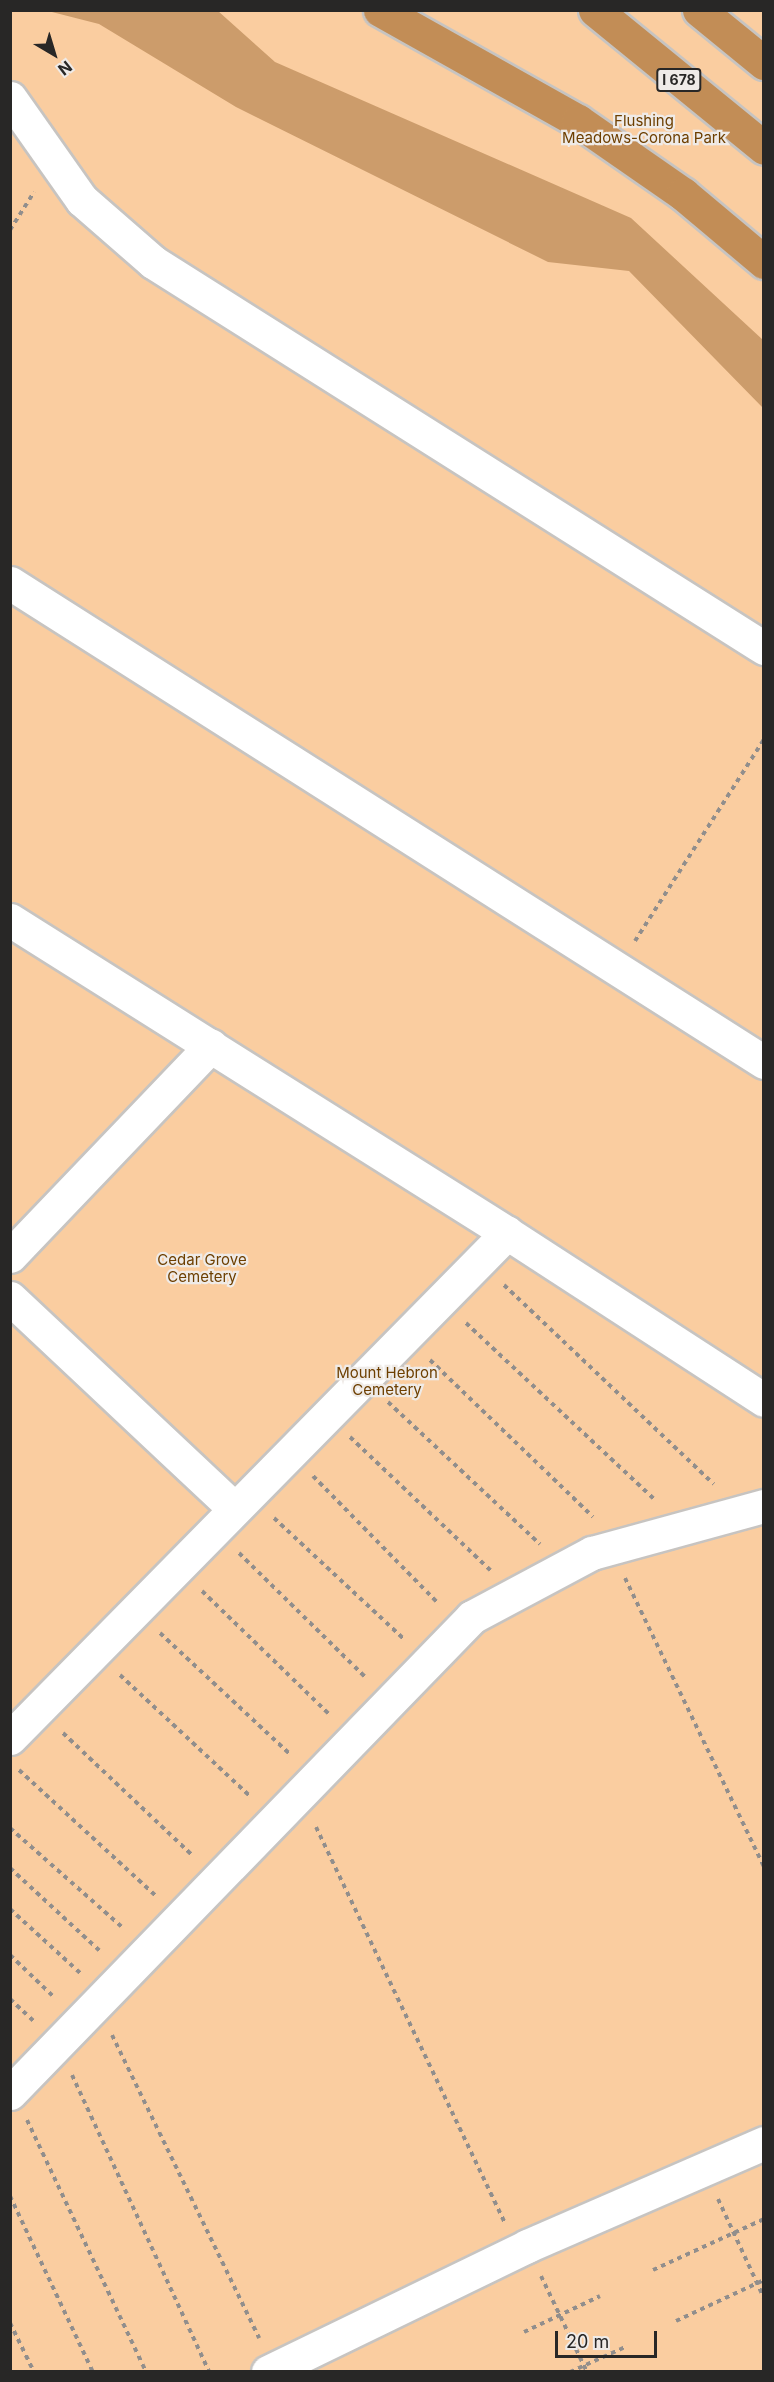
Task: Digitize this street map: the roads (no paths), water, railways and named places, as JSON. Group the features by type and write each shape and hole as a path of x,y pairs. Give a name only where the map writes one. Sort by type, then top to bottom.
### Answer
{"highway":[{"path":"380,10 578,121 683,194 764,262"},
{"name":"I 678","path":"595,10 764,148"},
{"path":"699,10 764,63"}],"lane":[{"path":"10,98 82,200 153,262 764,648"},
{"path":"10,583 764,1062"},
{"path":"10,920 507,1233 764,1400"},
{"path":"10,1256 211,1046"},
{"path":"10,1738 507,1233"},
{"path":"10,1298 233,1511"},
{"path":"12,2091 472,1617 564,1567 616,1546 753,1509"},
{"path":"271,2370 522,2248 704,2172 764,2144"}],"park label":[{"name":"Flushing Meadows-Corona Park","path":"644,128"},
{"name":"Cedar Grove Cemetery","path":"202,1268"},
{"name":"Mount Hebron Cemetery","path":"387,1380"}]}
